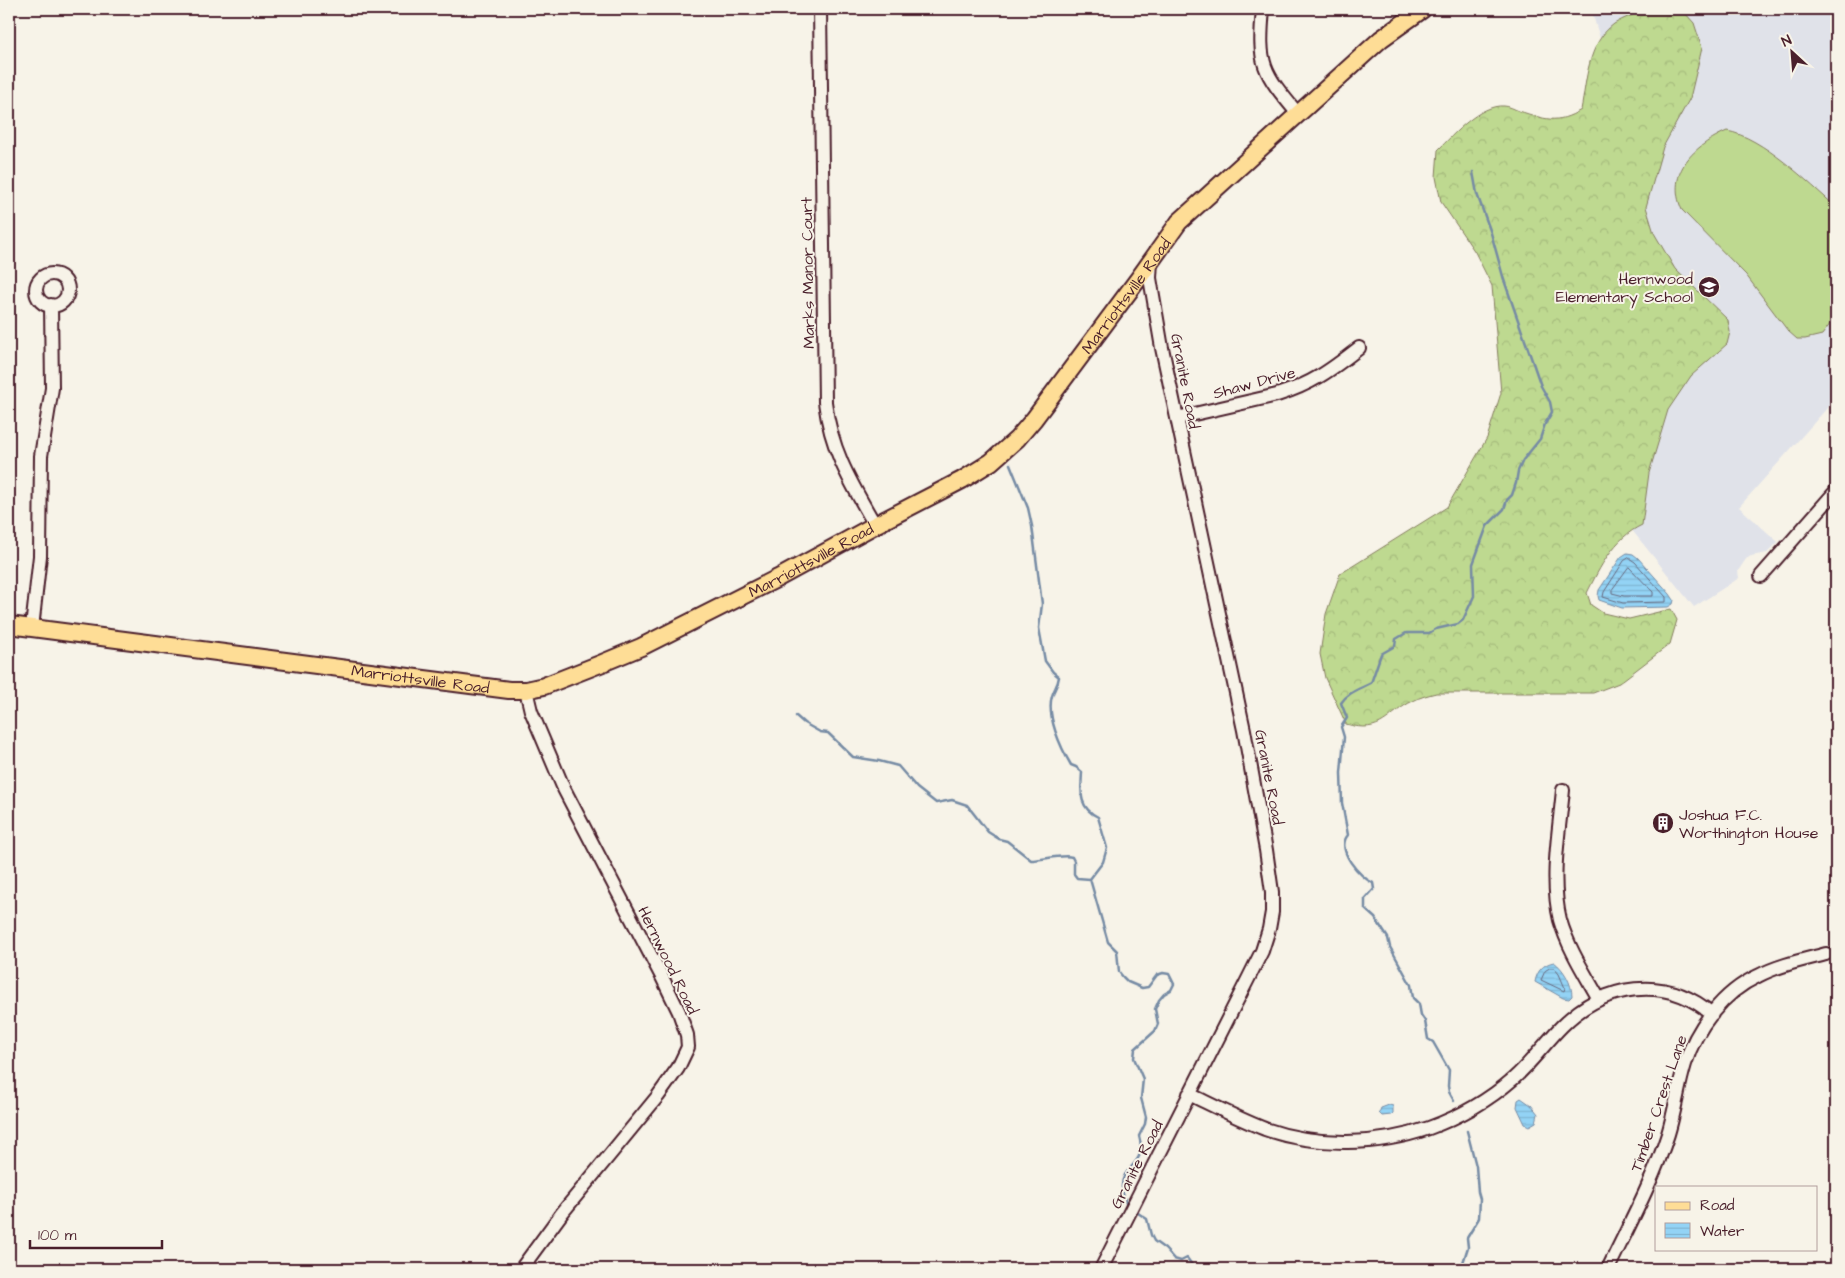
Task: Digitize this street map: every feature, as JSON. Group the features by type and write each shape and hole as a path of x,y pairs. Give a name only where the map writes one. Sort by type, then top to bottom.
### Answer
{"main road":[{"name":"Marriottsville Road","path":"9,625 509,690 526,690 544,686 657,639 778,578 973,474 991,462 1009,447 1034,419 1179,222 1386,35 1422,9"}],"street":[{"name":"Marks Manor Court","path":"820,9 825,402 834,446 842,465 875,525"},
{"path":"1264,9 1260,47 1263,61 1276,87 1298,114"},
{"name":"Granite Road","path":"1101,1269 1262,950 1272,912 1272,892 1257,792 1177,418 1151,288 1150,261"},
{"path":"32,628 40,556 42,450 52,382 51,305"},
{"name":"Shaw Drive","path":"1177,418 1293,390 1322,376 1359,348"},
{"path":"1761,576 1836,491"},
{"name":"Hernwood Road","path":"521,1269 562,1213 658,1096 678,1068 688,1047 687,1035 662,977 564,789 531,711 526,690"},
{"path":"1563,790 1556,874 1559,912 1570,947 1599,999"},
{"name":"Timber Crest Lane","path":"1608,1269 1660,1156 1674,1112 1685,1064 1701,1029 1733,992 1757,976 1777,967 1826,954"},
{"path":"1189,1094 1244,1121 1267,1130 1292,1136 1342,1142 1401,1136 1448,1120 1492,1096 1529,1063 1570,1019 1599,999 1614,993 1646,988 1662,990 1690,998 1712,1014"}],"shaded area":[{"name":"Hernwood Elementary School","path":"1591,9 1836,9 1836,398 1739,507 1778,542 1767,553 1751,556 1746,559 1738,571 1739,578 1694,607 1627,524 1640,168"}],"green space":[{"path":"1646,9 1675,9 1685,13 1694,23 1702,48 1690,98 1663,147 1646,207 1654,233 1675,269 1728,320 1730,332 1727,344 1691,376 1668,410 1649,473 1642,525 1623,537 1616,545 1603,563 1587,593 1591,605 1603,613 1629,619 1671,609 1677,620 1670,644 1619,683 1593,693 1436,693 1413,701 1377,725 1358,727 1346,724 1325,678 1320,654 1326,614 1340,574 1447,507 1487,438 1501,393 1492,286 1475,252 1441,202 1436,177 1438,150 1459,129 1477,115 1495,107 1508,106 1519,111 1550,119 1564,118 1581,110 1590,63 1598,42 1614,24"},
{"path":"1727,131 1741,135 1770,151 1836,207 1836,316 1822,335 1797,339 1788,331 1746,275 1682,210 1677,184 1680,172 1694,152"}],"water":[{"path":"1627,553 1633,554 1638,558 1670,594 1674,600 1673,604 1668,607 1622,608 1599,600 1599,590 1621,557"},
{"path":"1554,962 1569,982 1572,996 1569,999 1563,998 1535,982 1541,969 1547,964"},
{"path":"1521,1098 1531,1105 1538,1114 1536,1122 1529,1126 1525,1124 1517,1107 1518,1100"},
{"path":"1389,1105 1393,1106 1393,1113 1382,1116 1379,1113 1381,1108"}],"waterway":[{"path":"1454,1101 1448,1086 1449,1070 1433,1042 1428,1039 1425,1021 1421,1015 1419,1004 1413,998 1411,985 1390,947 1388,938 1375,918 1365,909 1365,899 1374,889 1373,883 1356,869 1345,848 1345,841 1348,835 1342,803 1341,773 1344,737 1341,727 1347,718 1341,703 1351,693 1371,683 1381,654 1395,646 1396,639 1406,633 1429,633 1436,629 1458,624 1463,620 1474,596 1473,564 1487,526 1504,509 1507,500 1512,495 1523,460 1540,439 1545,424 1552,412 1550,402 1541,386 1504,280 1491,233 1477,194 1473,172"},
{"path":"1010,464 1028,508 1032,526 1042,604 1039,628 1045,661 1059,677 1052,696 1051,713 1053,722 1059,741 1071,765 1082,772 1082,798 1087,809 1098,817 1107,848 1103,862 1090,879 1108,942 1117,951 1119,972 1128,982 1142,988 1148,987 1157,975 1163,973 1169,974 1174,984 1171,990 1159,1000 1155,1009 1158,1024 1155,1031 1135,1049 1134,1058 1143,1079 1141,1098 1146,1117 1139,1136 1140,1154 1123,1180 1122,1192 1127,1206"},
{"path":"796,716 820,732 828,733 853,757 898,766 917,788 936,803 952,800 967,805 988,832 999,839 1007,841 1031,860 1063,856 1072,857 1074,861 1074,874 1077,878 1090,879"},
{"path":"1461,1269 1468,1247 1467,1238 1479,1218 1480,1199 1476,1166 1467,1131"},
{"path":"1138,1213 1147,1219 1154,1241 1174,1259 1181,1261 1187,1258 1195,1269"}],"place":[{"name":"Hernwood Elementary School","path":"1709,287"},
{"name":"Joshua F.C. Worthington House","path":"1663,823"}]}
